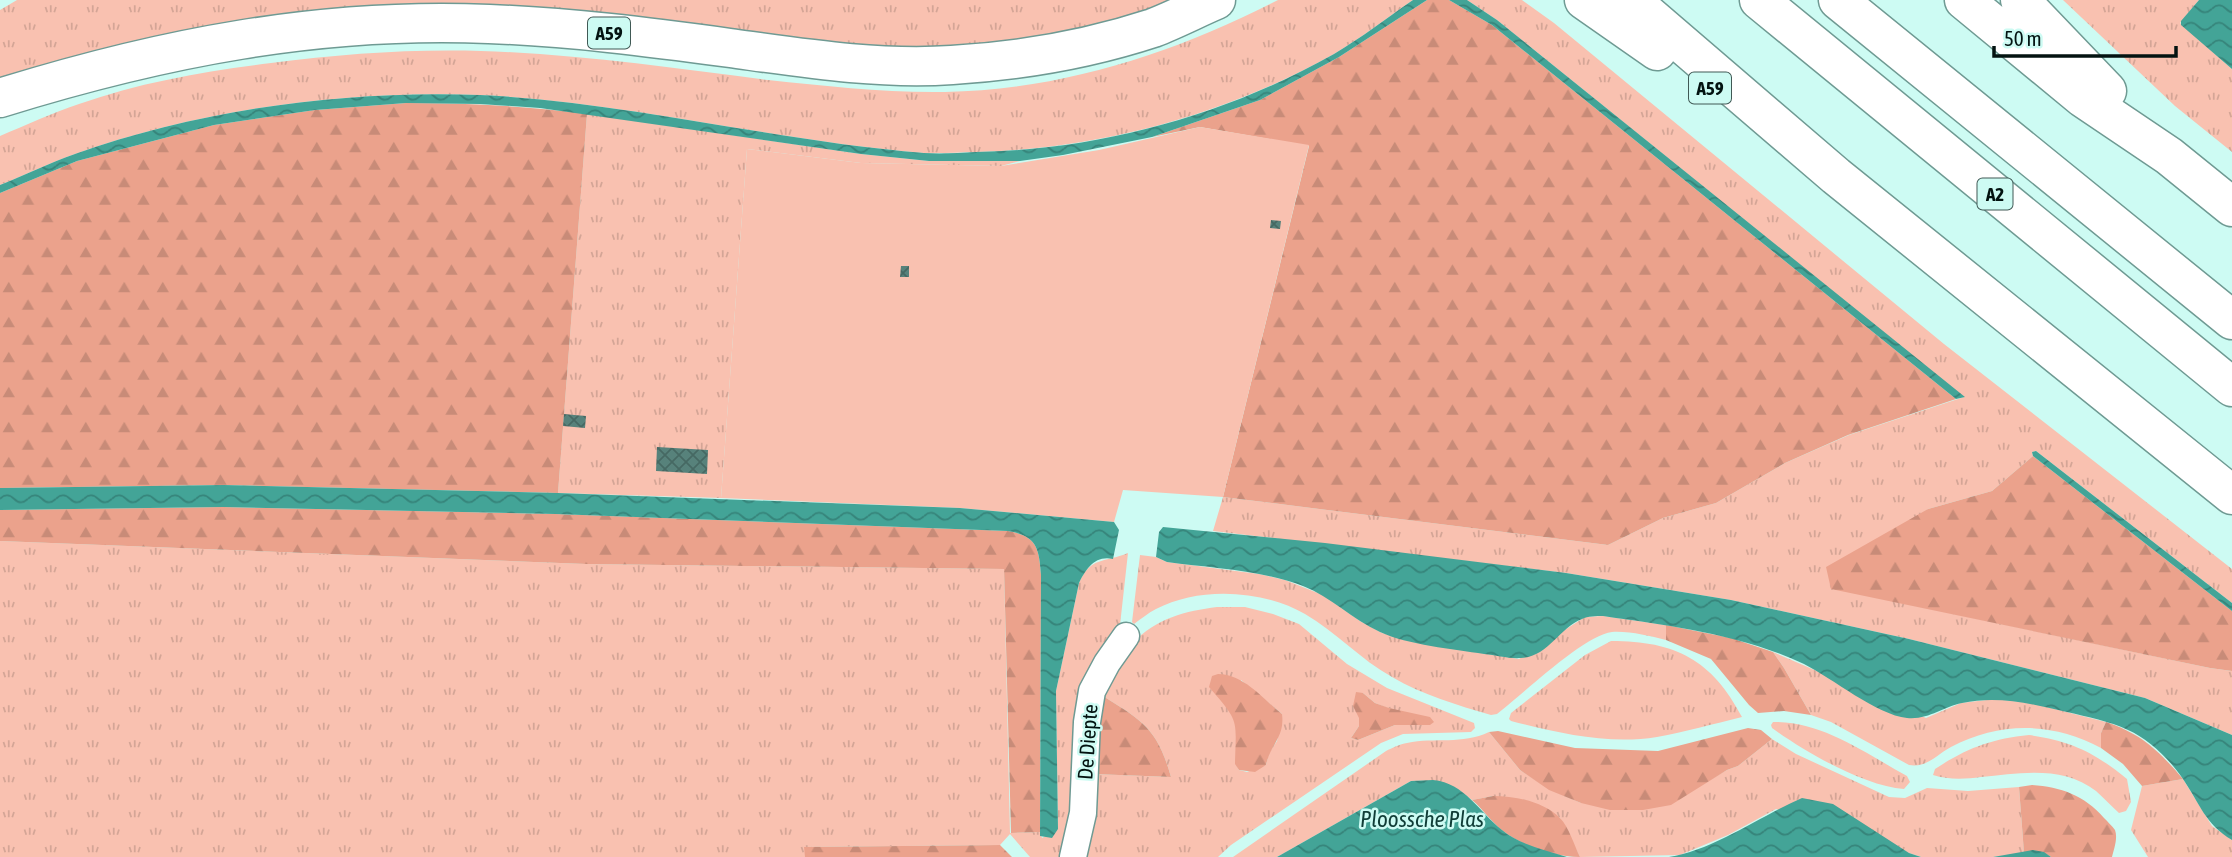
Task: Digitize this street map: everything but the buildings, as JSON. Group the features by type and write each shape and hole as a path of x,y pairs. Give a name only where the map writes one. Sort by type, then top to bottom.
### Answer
{"highway":[{"name":"A59","path":"0,98 83,73 201,45 313,29 401,23 564,28 815,59 891,65 951,65 1018,59 1095,44 1155,27 1216,0"},
{"name":"A59","path":"1584,0 1836,176"},
{"path":"1631,0 1836,176 2232,495"},
{"name":"A2","path":"1759,0 2232,387"},
{"name":"A2","path":"1838,0 2232,320"},
{"path":"1964,0 2083,98 2169,156 2232,207"},
{"path":"2020,0 2169,156"}],"street":[{"name":"De Diepte","path":"1073,857 1083,813 1087,722 1092,691 1126,636"}],"green space":[{"path":"17,0 1182,0 1090,31 947,48 889,48 814,42 561,10 0,84 0,10"},
{"path":"1278,0 1413,0 1334,54 1250,95 1161,125 1069,144 976,152 924,153 813,140 591,105 480,95 429,94 326,100 223,114 123,138 56,161 0,185 0,136 39,119 126,89 247,66 376,53 481,51 589,58 856,89 923,92 989,90 1075,76 1117,65 1199,36"},
{"path":"1427,0 1449,0 1492,25 1956,399 1848,435 1785,463 1716,503 1663,518 1608,545 1223,497 1309,146 1200,127 1152,137 1260,100 1339,57"},
{"path":"1467,0 1522,0 1554,23 1944,344 2232,569 2232,603 2036,451 1992,491 1928,509 1831,588 2232,671 2232,735 2145,698 1909,639 1731,600 1566,573 1213,531 1223,497 1608,545 1663,518 1716,503 1785,463 1849,435 1964,397 1497,20"},
{"path":"2063,0 2199,0 2180,23 2232,69 2232,152 2175,106"},
{"path":"406,103 497,105 587,114 558,493 224,485 0,488 0,193 77,161 214,125 315,110"},
{"path":"587,114 861,154 929,161 1020,161 1001,166 861,163 747,149 721,498 558,493"},
{"path":"1200,127 1309,145 1223,497 1123,490 1114,522 960,508 721,498 747,149 861,163 1001,166 1099,150"},
{"path":"2033,456 2232,611 2232,671 1831,589 1826,567 1928,509 1992,491"},
{"path":"223,507 555,514 1018,533 1035,545 1041,575 1040,832 1011,833 1004,569 586,564 0,541 0,510"},
{"path":"0,541 586,564 1004,569 1010,833 1040,832 1042,838 1058,829 1056,691 1079,583 1093,564 1128,553 1120,625 1066,857 1030,857 1010,834 1000,845 805,847 805,857 0,857"},
{"path":"1140,555 1167,562 1285,580 1323,595 1382,633 1437,646 1519,659 1585,617 1603,616 1666,625 1666,640 1626,632 1612,632 1600,636 1570,654 1497,714 1491,715 1440,699 1404,683 1381,670 1305,614 1270,600 1231,594 1192,597 1156,609 1134,624 1132,622"},
{"path":"1245,607 1299,624 1347,664 1387,688 1474,723 1475,728 1471,732 1403,734 1381,743 1231,845 1218,857 1080,857 1093,774 1171,777 1160,747 1146,727 1100,694 1124,655 1142,634 1172,617 1205,609","holes":["1241,680 1282,714 1277,741 1269,753 1266,765 1247,772 1239,770 1236,764 1237,725 1233,715","1363,693 1375,703 1430,725 1395,725 1358,740 1351,738 1359,726"]},
{"path":"1666,625 1731,638 1773,652 1811,715 1784,711 1758,713 1711,659 1666,640"},
{"path":"1611,641 1655,645 1690,658 1718,681 1742,717 1657,737 1620,740 1565,733 1509,719 1511,713 1585,655"},
{"path":"1773,652 1926,718 1961,703 1995,699 2031,703 2106,722 2101,733 2101,748 2083,739 2045,729 2007,729 1970,739 1921,765 1909,765 1831,722 1811,715"},
{"path":"1218,674 1245,683 1282,714 1280,734 1266,765 1255,772 1239,770 1235,764 1234,722 1209,687 1212,676"},
{"path":"1356,692 1363,693 1375,703 1430,717 1434,722 1430,725 1395,725 1358,740 1351,738 1359,726 1359,718 1353,706"},
{"path":"1100,694 1146,727 1160,747 1171,777 1093,774"},
{"path":"1773,722 1809,727 1843,740 1907,776 1910,782 1904,789 1888,787 1853,775 1772,728"},
{"path":"2106,722 2149,744 2183,779 2142,786 2123,764 2101,748 2101,733"},
{"path":"1748,728 1761,730 1772,739 1738,766 1671,805 1643,810 1610,810 1581,803 1549,790 1520,770 1489,732 1498,731 1575,748 1658,751"},
{"path":"1489,732 1520,770 1549,789 1581,803 1701,785 1738,766 1772,739 1796,754 1889,797 1905,798 1927,788 1968,791 2019,787 2024,853 1993,857 1921,857 1776,809 1728,835 1680,855 1580,857 1560,818 1493,796 1472,800 1450,785 1411,781 1277,857 1233,857 1388,750 1417,741 1459,740"},
{"path":"2029,735 2070,744 2093,755 2127,779 2131,802 2126,811 2119,813 2096,791 2083,783 2055,774 2026,773 1957,779 1933,775 1935,769 1969,750 2003,739"},
{"path":"2183,779 2212,826 2232,840 2232,857 2148,857 2131,830 2142,786"},
{"path":"2032,785 2071,794 2096,810 2115,830 2112,857 2051,857 2045,853 2024,853 2019,787"},
{"path":"1493,796 1528,801 1553,812 1566,826 1580,857 1540,850 1503,831 1472,800"},
{"path":"1000,845 1012,857 805,857 804,847"}],"water":[{"path":"1413,0 1427,0 1339,57 1260,100 1152,137 1020,161 929,161 861,154 540,108 406,103 315,110 214,125 77,161 0,193 0,185 56,161 123,138 173,125 274,106 378,96 429,94 536,99 647,113 813,140 924,153 1023,150 1069,144 1161,125 1250,95 1334,54"},
{"path":"1449,0 1467,0 1497,20 1965,397 1956,399 1492,25"},
{"path":"2199,0 2232,0 2232,69 2181,25 2181,21"},
{"path":"2036,451 2232,603 2232,611 2033,456 2032,452"},
{"path":"224,485 558,493 960,508 1114,522 1119,530 1113,559 1096,561 1079,583 1056,691 1058,829 1052,838 1040,836 1041,575 1035,545 1018,533 555,514 223,507 0,510 0,488"},
{"path":"1163,527 1325,543 1566,573 1731,600 1909,639 2145,698 2232,735 2232,840 2209,820 2178,772 2158,751 2136,734 2106,722 2002,700 1962,703 1922,717 1907,718 1882,710 1804,664 1755,645 1705,632 1603,616 1589,617 1574,623 1539,653 1521,658 1417,643 1380,632 1303,586 1253,573 1167,562 1156,557 1159,532"},
{"name":"Ploossche Plas","path":"1411,781 1444,782 1463,792 1494,823 1517,840 1567,857 1277,857"},
{"path":"1802,798 1833,804 1909,853 1921,857 1669,857 1720,840"},
{"path":"2033,850 2044,852 2051,857 1993,857"}]}
